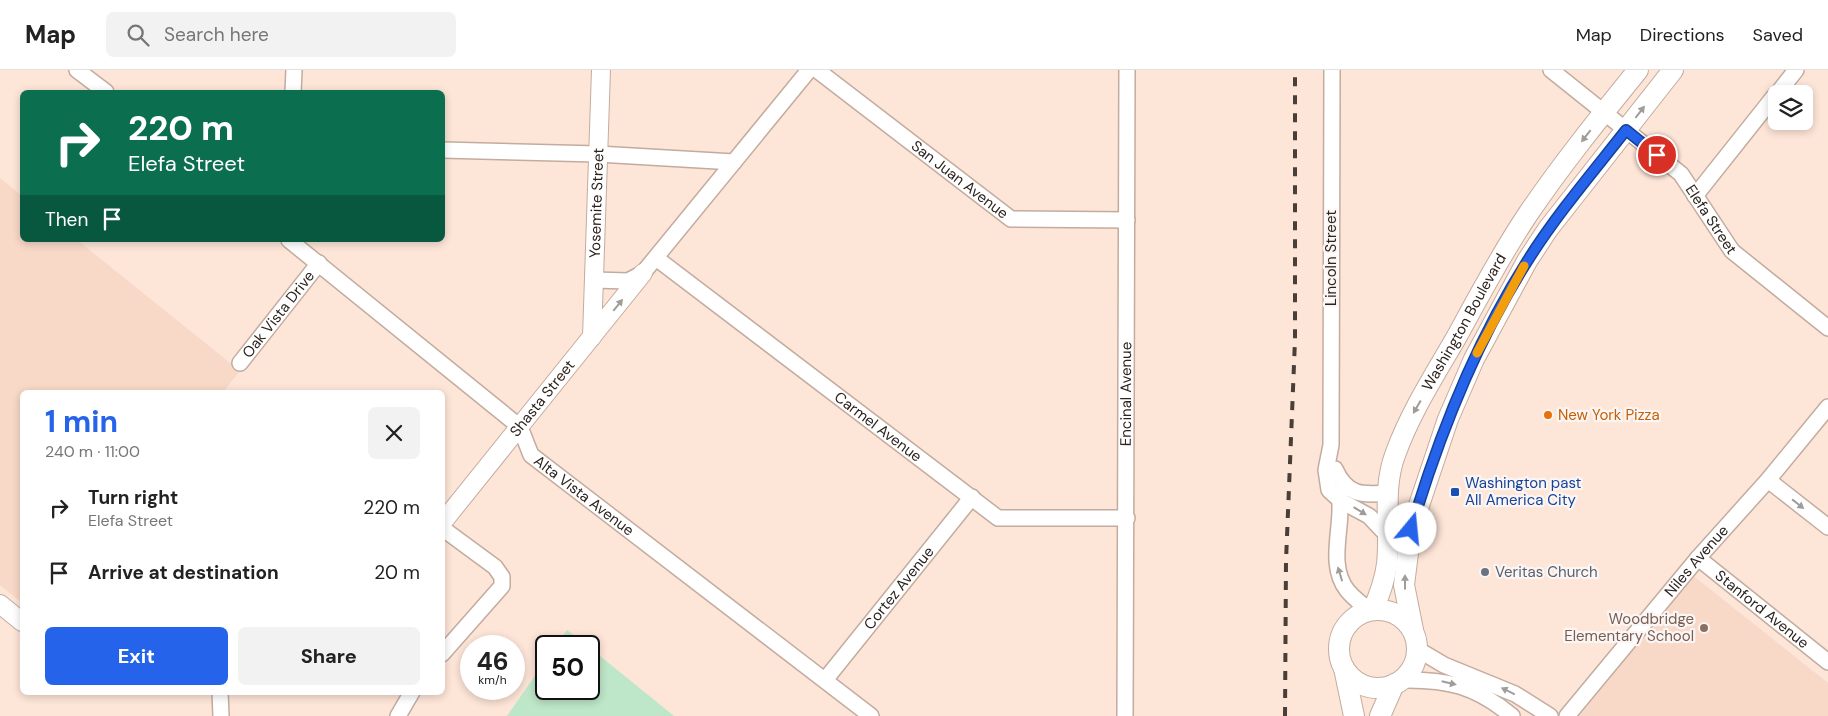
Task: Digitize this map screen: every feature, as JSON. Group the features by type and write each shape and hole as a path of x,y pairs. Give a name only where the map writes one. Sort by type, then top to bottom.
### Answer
{"main road":[{"name":"Washington Boulevard","path":"1371,611 1379,596 1387,565 1388,494 1394,457 1407,424 1482,290 1528,215 1604,112 1638,70"},
{"name":"Washington Boulevard","path":"1413,630 1404,585 1411,529 1434,456 1462,386 1488,330 1527,261 1548,229 1673,70"},
{"path":"1354,716 1340,646 1343,634 1358,616 1371,611 1383,610 1395,613 1405,620 1413,630 1417,649 1412,666 1397,682 1380,716"},
{"path":"1344,668 1354,680 1367,686 1380,687 1397,682"}],"street":[{"path":"77,70 103,90"},
{"path":"293,90 294,70"},
{"name":"Yosemite Street","path":"592,337 601,70"},
{"name":"Shasta Street","path":"445,519 809,70"},
{"name":"San Juan Avenue","path":"817,70 1011,219 1127,220"},
{"name":"Encinal Avenue","path":"1125,716 1128,70"},
{"name":"Lincoln Street","path":"1332,70 1331,445 1326,478 1329,490 1341,501 1368,516 1387,534"},
{"name":"Elefa Street","path":"1551,70 1681,174 1732,251 1828,328"},
{"path":"1784,85 1796,70"},
{"path":"1696,196 1768,104"},
{"path":"445,150 598,154 734,162"},
{"name":"Alta Vista Avenue","path":"292,242 520,427 531,455 871,716"},
{"name":"Carmel Avenue","path":"656,258 998,518 1127,518"},
{"name":"Oak Vista Drive","path":"240,364 319,264"},
{"name":"Shasta Street","path":"594,280 628,282 643,273"},
{"name":"Niles Avenue","path":"1566,716 1698,558 1768,480 1828,407"},
{"name":"Lincoln Street","path":"1331,445 1341,501 1337,552 1341,578 1346,589 1371,611"},
{"name":"Lincoln Street","path":"1335,469 1340,480 1355,492 1366,495 1388,494"},
{"path":"1768,480 1828,527"},
{"name":"Cortez Avenue","path":"824,680 972,497"},
{"path":"445,530 495,567 502,577 502,586 445,651"},
{"name":"Stanford Avenue","path":"1698,558 1828,662"},
{"path":"0,604 20,620"},
{"path":"1417,649 1444,665 1515,694 1550,716"},
{"path":"1397,682 1427,679 1452,683 1473,690 1494,702 1512,716"},
{"path":"220,695 221,716"},
{"path":"398,716 410,695"}],"shaded area":[{"path":"0,178 20,194 20,242 79,242 240,371 225,390 20,390 20,601 0,585"},
{"name":"Woodbridge Elementary School","path":"1691,574 1828,683 1828,716 1579,716"}],"green space":[{"path":"567,630 573,635 564,635"},
{"path":"600,656 674,716 507,716 518,700 525,700 525,690 535,676 535,700 600,700"}],"railway":[{"path":"1285,716 1286,561 1295,340 1295,70"}],"slow traffic":[{"path":"1477,353 1524,266"}],"place":[{"name":"New York Pizza","path":"1548,415"},
{"name":"Washington past All America City","path":"1455,492"},
{"name":"Veritas Church","path":"1485,572"},
{"name":"Woodbridge Elementary School","path":"1704,628"}],"route":[{"path":"1411,529 1434,456 1474,359 1527,261 1548,229 1626,130 1657,155"}]}
